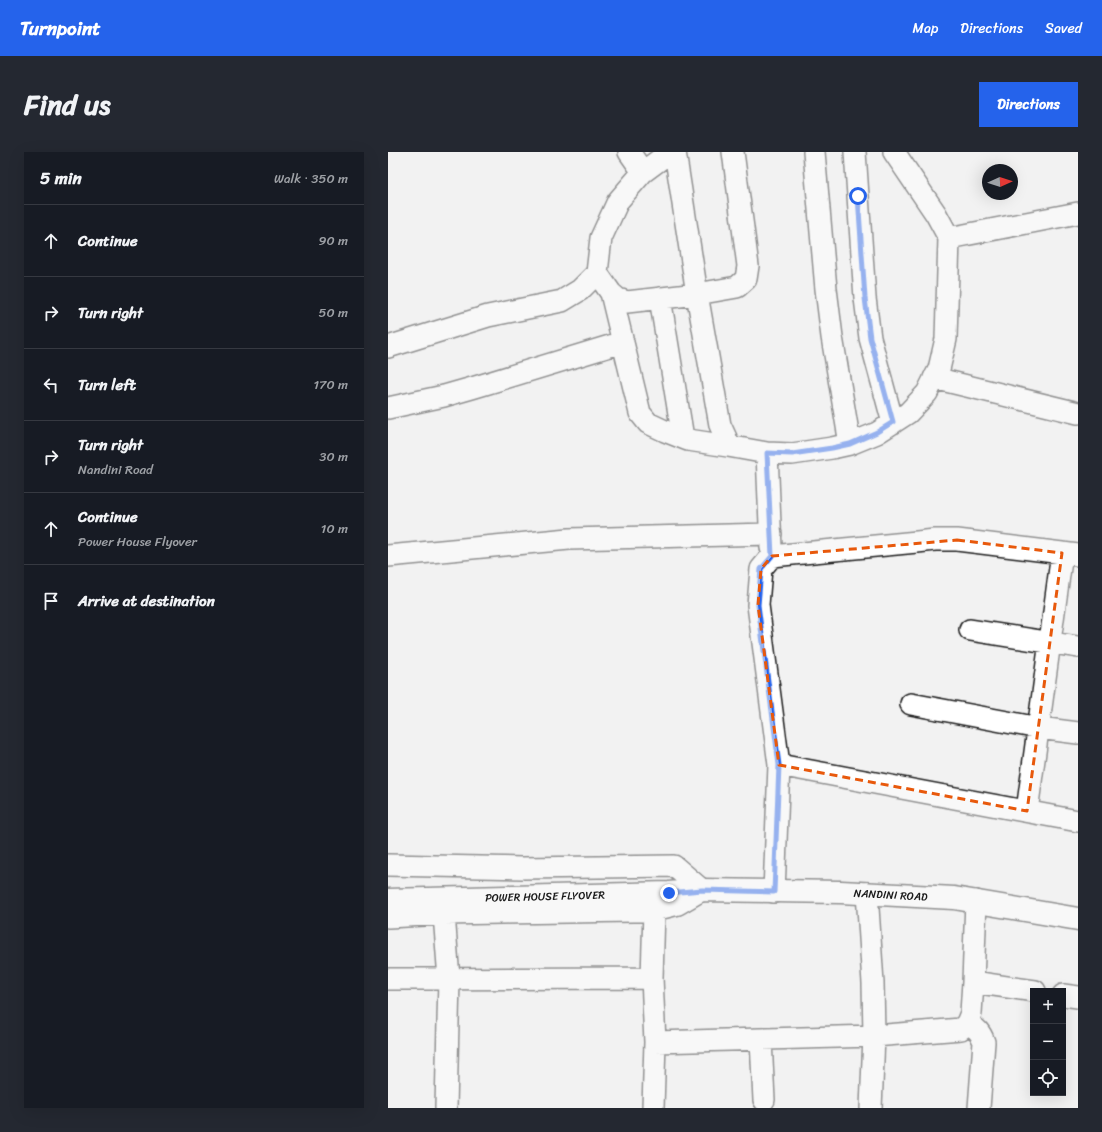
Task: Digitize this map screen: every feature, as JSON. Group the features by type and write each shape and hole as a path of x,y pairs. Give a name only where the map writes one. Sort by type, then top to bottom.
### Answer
{"main road":[{"name":"NANDINI ROAD","path":"702,890 867,893 954,898 1078,919"},
{"name":"POWER HOUSE FLYOVER","path":"388,900 669,893 702,890"}],"street":[{"path":"629,152 644,172"},
{"path":"388,347 488,316 562,301 580,290 597,273 601,238 618,201 644,172 670,152"},
{"path":"675,152 697,294 720,425 728,446"},
{"path":"597,273 611,293 618,299 627,302 697,294 737,287 746,279 748,266 733,152"},
{"path":"814,152 826,288 832,337 850,444"},
{"path":"855,152 865,298 870,338 893,422"},
{"path":"611,293 640,413 648,423 688,440 767,453 792,454 850,444 877,432 908,413 927,393 939,369 946,339 949,238 936,214 894,152"},
{"path":"949,238 1078,213"},
{"path":"660,298 683,438"},
{"path":"388,408 444,396 623,342"},
{"path":"934,378 1078,413"},
{"path":"767,453 772,556 761,569 758,605 779,765 774,892"},
{"path":"388,556 569,539 771,534"},
{"path":"772,556 935,540 957,540 1070,554 1050,643 1027,811"},
{"path":"970,630 1078,647"},
{"path":"911,704 1039,728 1078,733"},
{"path":"779,765 1078,821"},
{"path":"388,865 522,868 674,866 702,890 678,904 654,910 626,912 444,914 388,917"},
{"path":"867,893 873,983 874,1036 871,1108"},
{"path":"655,1042 874,1036 961,1029 967,1023 971,1013 976,901"},
{"path":"653,1108 655,1042 652,978 654,910"},
{"path":"444,914 449,979 446,1108"},
{"path":"388,980 652,978"},
{"path":"973,982 1030,990"},
{"path":"1066,995 1078,997"},
{"path":"967,1023 981,1033 984,1042 979,1108"},
{"path":"761,1040 764,1100"}],"highlighted area":[{"path":"957,540 1062,553 1027,811 779,765 758,605 761,569 772,556"}],"route":[{"path":"669,893 702,890 774,892 779,765 758,605 761,569 772,556 767,453 792,454 850,444 877,432 893,422 870,338 865,298 858,196"}]}
